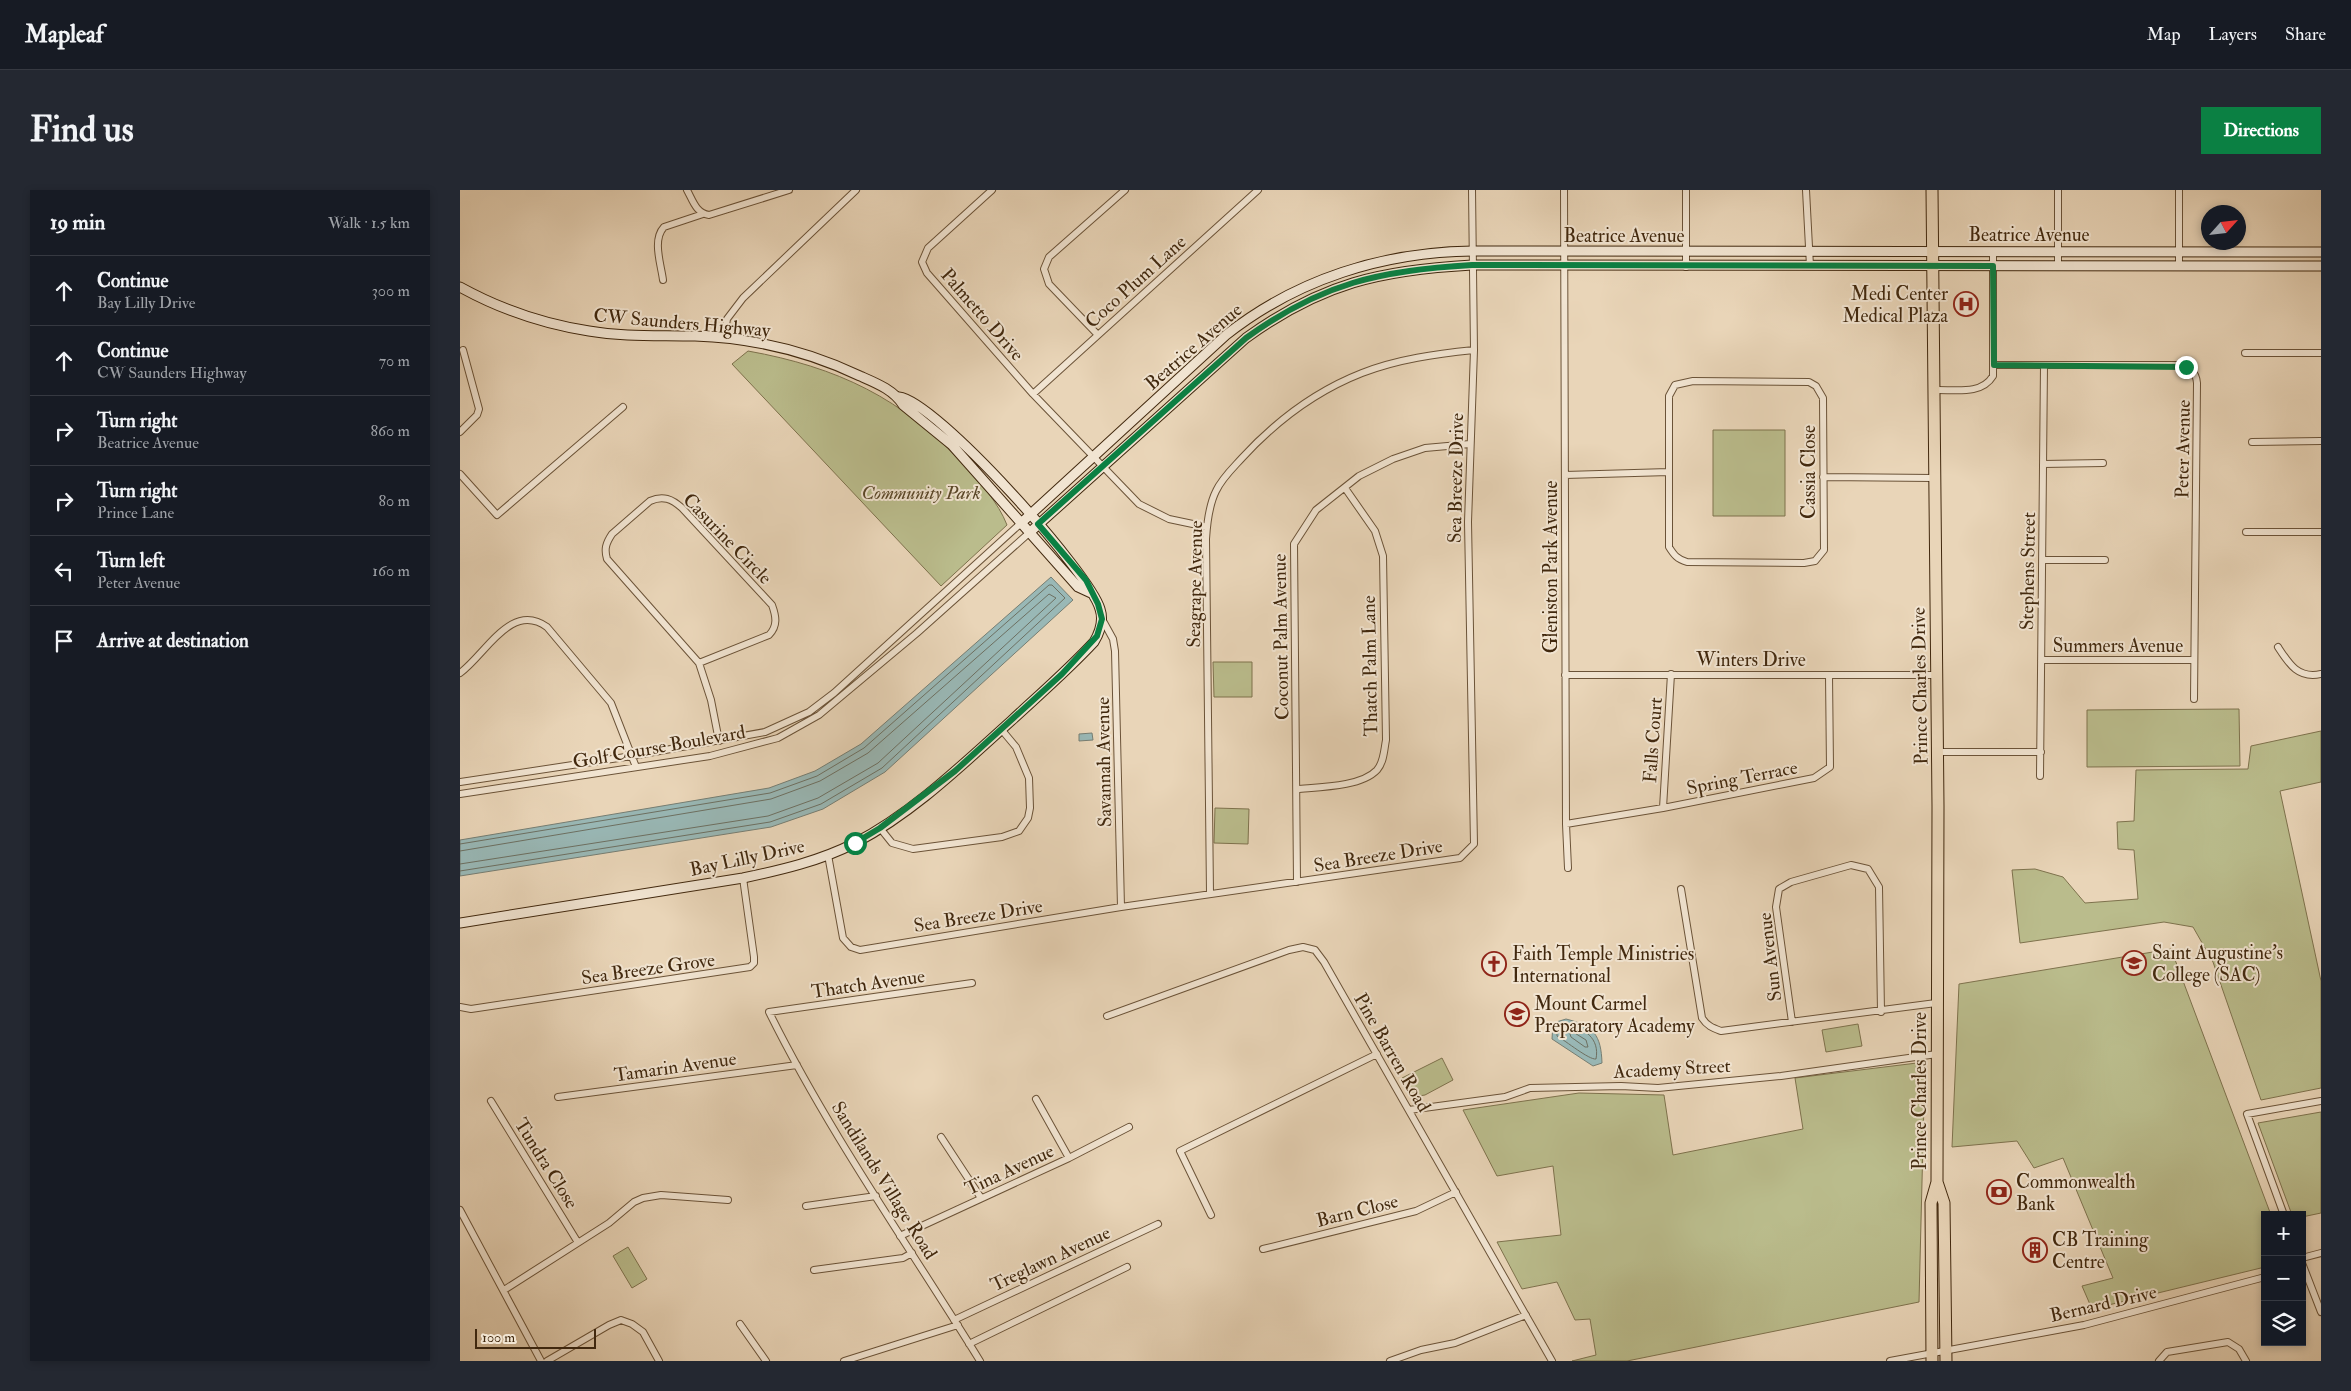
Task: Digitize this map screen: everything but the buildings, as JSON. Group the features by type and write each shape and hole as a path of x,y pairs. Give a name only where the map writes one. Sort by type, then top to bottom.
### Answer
{"highway":[{"name":"Prince Charles Drive","path":"1932,190 1937,752 1937,1182 1931,1203 1932,1357"},
{"name":"Prince Charles Drive","path":"1937,1182 1944,1203 1946,1356"}],"main road":[{"name":"Beatrice Avenue","path":"1020,524 1226,335 1246,319 1286,294 1326,277 1384,260 1441,251 1993,250 2321,252"},
{"name":"Beatrice Avenue","path":"1029,532 1246,338 1268,322 1308,300 1342,286 1378,275 1420,268 1472,265 1686,267 2321,266"},
{"name":"CW Saunders Highway","path":"460,287 513,312 551,324 590,331 652,337 724,338 762,343 808,354 881,385 899,397 908,398 959,439 1038,524 1086,580 1091,593"},
{"name":"CW Saunders Highway","path":"899,397 903,405 952,445 1020,524 1078,587 1091,593"},
{"path":"1091,593 1098,604 1102,619"},
{"name":"Bay Lilly Drive","path":"460,923 743,878 777,871 828,855 880,828 926,795 1085,652 1097,636 1102,619"}],"street":[{"path":"687,190 697,210 709,215 785,191"},
{"path":"724,338 727,319 743,298 856,190"},
{"name":"Palmetto Drive","path":"992,190 928,248 922,262 931,278 1033,394 1102,467 1146,509 1169,519 1207,527"},
{"path":"1098,335 1049,284 1044,269 1049,257 1124,190"},
{"name":"Sea Breeze Drive","path":"828,855 843,938 857,950 1210,893 1460,858 1474,844 1468,522 1474,350 1472,190"},
{"path":"1563,250 1564,190"},
{"path":"1686,190 1686,267"},
{"path":"1806,190 1810,266"},
{"path":"2058,190 2058,266"},
{"path":"2179,190 2179,266"},
{"name":"Coco Plum Lane","path":"1033,394 1256,191"},
{"path":"663,280 657,238 660,231 664,227 703,214"},
{"name":"Gleniston Park Avenue","path":"1563,250 1566,824 1568,868"},
{"path":"1933,390 1979,388 1990,380 1994,365 1993,250"},
{"path":"460,432 477,415 479,409 463,350"},
{"name":"Seagrape Avenue","path":"1210,893 1207,527 1216,492 1227,474 1270,429 1313,398 1339,383 1389,364 1474,350"},
{"path":"2245,352 2321,353"},
{"name":"Peter Avenue","path":"1994,365 2176,365 2190,368 2196,375 2194,699"},
{"name":"Stephens Street","path":"2040,776 2044,365"},
{"name":"Cassia Close","path":"1693,381 1808,382 1816,386 1823,398 1824,550 1815,561 1804,563 1687,562 1679,560 1669,546 1669,472 1669,396 1675,385 1693,381"},
{"path":"460,474 497,515 623,407"},
{"path":"2252,442 2321,441"},
{"name":"Coconut Palm Avenue","path":"1297,882 1298,789 1294,544 1316,510 1359,476 1393,459 1425,448 1470,444"},
{"path":"2043,464 2103,464"},
{"path":"1565,475 1669,472"},
{"path":"1823,477 1934,478"},
{"name":"Thatch Palm Lane","path":"1298,789 1335,786 1366,777 1377,770 1384,758 1386,740 1383,556 1375,531 1345,488"},
{"name":"Casurine Circle","path":"699,663 769,635 775,625 775,614 772,605 682,508 670,500 662,497 656,498 612,534 607,541 607,559 699,663 711,700 718,741"},
{"name":"Golf Course Boulevard","path":"460,782 632,756 765,732 809,712 834,693 1020,524"},
{"name":"Golf Course Boulevard","path":"460,794 710,756 778,738 819,715 917,633 1029,532"},
{"path":"2246,532 2321,532"},
{"path":"2042,560 2105,560"},
{"path":"460,673 509,626 524,619 538,620 547,627 611,703 636,767"},
{"name":"Savannah Avenue","path":"1102,619 1113,639 1115,651 1121,907"},
{"path":"2278,647 2296,670 2308,675 2321,674"},
{"name":"Summers Avenue","path":"2041,660 2194,660"},
{"name":"Falls Court","path":"1662,808 1671,674"},
{"name":"Winters Drive","path":"1565,675 1936,675"},
{"name":"Spring Terrace","path":"1566,824 1662,808 1814,778 1830,767 1829,675"},
{"path":"880,828 892,843 913,849 1002,838 1019,831 1026,823 1030,808 1029,778 1020,754 1001,729"},
{"path":"1937,752 2040,752"},
{"name":"Sun Avenue","path":"1792,1022 1776,908 1779,889 1791,882 1852,865 1868,870 1879,887 1881,1012"},
{"name":"Sea Breeze Grove","path":"460,1007 471,1009 750,967 754,963 754,957 743,878"},
{"path":"1681,889 1702,1018 1706,1024 1721,1031 1881,1012 1936,1003"},
{"name":"Pine Barren Road","path":"1107,1016 1303,947 1315,950 1324,962 1552,1361"},
{"name":"Thatch Avenue","path":"769,1012 972,983"},
{"name":"Sandilands Village Road","path":"769,1012 797,1065 900,1236 980,1361"},
{"path":"1211,1215 1180,1151 1377,1054"},
{"name":"Academy Street","path":"1409,1110 1505,1097 1530,1088 1621,1086 1658,1088 1781,1076 1937,1054"},
{"name":"Tamarin Avenue","path":"558,1098 797,1065"},
{"path":"1036,1099 1069,1158"},
{"name":"Tundra Close","path":"491,1101 577,1241"},
{"path":"2283,1211 2247,1114 2321,1101"},
{"name":"Tina Avenue","path":"900,1236 1069,1158 1129,1127"},
{"path":"940,1137 981,1198"},
{"name":"Barn Close","path":"1263,1249 1416,1211 1456,1192"},
{"path":"504,1290 577,1241 609,1223 634,1202 652,1195 728,1200"},
{"path":"806,1206 876,1196"},
{"path":"460,1210 541,1361"},
{"name":"Treglawn Avenue","path":"844,1361 956,1322 1158,1224"},
{"path":"814,1270 903,1258 912,1253"},
{"path":"2306,1257 2321,1254"},
{"path":"969,1344 1127,1267"},
{"path":"2306,1274 2321,1312"},
{"name":"Bernard Drive","path":"1890,1361 1946,1356 2084,1325 2261,1279"},
{"path":"1390,1361 1421,1350 1455,1343 1526,1315"},
{"path":"547,1361 620,1320 632,1324 643,1332 659,1361"},
{"path":"740,1324 766,1361"},
{"path":"2159,1361 2167,1352 2228,1342 2239,1350 2246,1361"}],"green space":[{"name":"Community Park","path":"748,351 811,366 839,376 893,404 942,442 965,466 994,501 1007,525 941,586 732,364"},
{"path":"1713,430 1785,430 1785,516 1713,516"},
{"path":"1213,662 1252,662 1252,697 1214,697"},
{"path":"2239,709 2240,766 2087,767 2087,710"},
{"path":"2321,731 2321,782 2280,791 2321,981 2321,1088 2261,1100 2213,962 2193,927 2164,922 2020,943 2012,870 2035,869 2063,877 2085,903 2138,899 2134,850 2118,849 2117,822 2134,821 2136,770 2248,769 2251,746"},
{"path":"1215,808 1249,809 1248,844 1214,843"},
{"path":"2171,949 2269,1211 2261,1211 2261,1268 2092,1309 2082,1286 2113,1278 2063,1158 2034,1168 2017,1141 1952,1147 1959,984"},
{"path":"1858,1024 1862,1046 1826,1052 1822,1030"},
{"path":"1442,1058 1453,1080 1425,1095 1412,1097 1402,1078"},
{"path":"1925,1062 1919,1302 1627,1361 1572,1361 1596,1355 1590,1319 1575,1320 1557,1282 1522,1289 1497,1242 1561,1235 1553,1166 1497,1176 1463,1110 1579,1093 1664,1095 1673,1155 1803,1129 1795,1078"},
{"path":"2321,1112 2321,1213 2306,1216 2306,1211 2291,1211 2258,1123"},
{"path":"628,1247 647,1279 632,1288 613,1256"}],"water":[{"path":"1051,577 1073,600 885,772 823,809 771,827 460,876 460,840 769,788 815,771 861,744"},
{"path":"1092,733 1093,740 1079,741 1079,734"},
{"path":"1566,1019 1583,1025 1594,1033 1600,1045 1602,1063 1593,1066 1552,1039 1553,1023"}],"place":[{"name":"Medi Center Medical Plaza","path":"1966,304"},
{"name":"Saint Augustine's College (SAC)","path":"2134,963"},
{"name":"Faith Temple Ministries International","path":"1494,964"},
{"name":"Mount Carmel Preparatory Academy","path":"1517,1014"},
{"name":"Commonwealth Bank","path":"1999,1192"},
{"name":"CB Training Centre","path":"2035,1250"}],"route":[{"path":"855,843 918,801 955,771 1062,674 1094,642 1100,631 1102,619 1098,604 1086,580 1038,524 1246,338 1268,322 1308,300 1342,286 1378,275 1420,268 1472,265 1686,267 1993,266 1994,365 2176,365 2186,367"}]}
